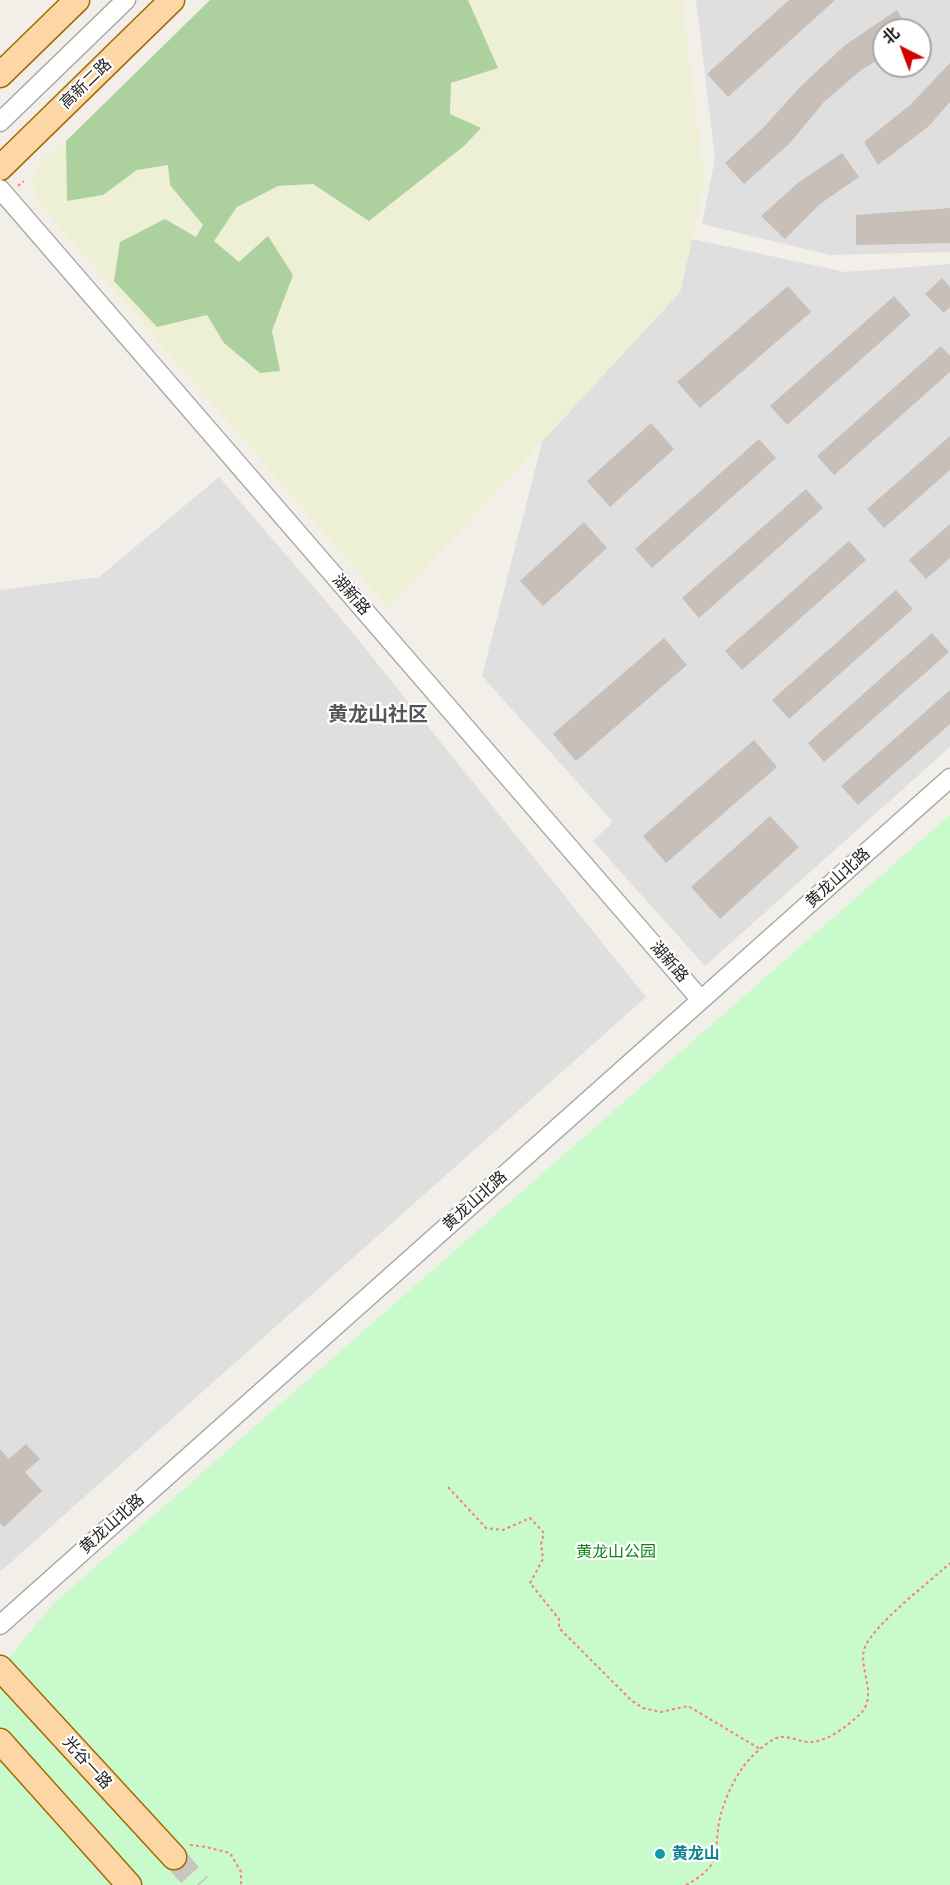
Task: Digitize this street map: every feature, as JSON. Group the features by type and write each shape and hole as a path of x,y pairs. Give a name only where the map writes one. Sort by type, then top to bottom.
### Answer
{"main road":[{"path":"0,75 77,0"},
{"name":"高新二路","path":"0,168 171,0"},
{"name":"光谷一路","path":"0,1668 180,1851"},
{"path":"0,1741 129,1885"}],"street":[{"path":"0,110 112,0"},
{"path":"0,122 126,0"},
{"name":"湖新路","path":"0,189 701,1000"},
{"name":"黄龙山北路","path":"0,1625 950,778"}],"path":[{"path":"448,1487 486,1528 503,1530 530,1518 544,1533 541,1544 543,1558 530,1583 559,1619 559,1628 632,1701 643,1708 661,1712 688,1706 760,1749"},
{"path":"686,1885 710,1867 715,1857 718,1829 726,1801 743,1766 772,1739 780,1736 811,1742 821,1740 834,1734 862,1713 867,1704 868,1694 863,1663 864,1648 887,1619 950,1563"},
{"path":"180,1851 206,1847 230,1853 241,1872 241,1885"}],"shaded area":[{"path":"696,0 950,0 950,252 830,255 702,224 715,159"},
{"path":"692,239 845,272 950,264 950,747 705,966 593,841 613,822 482,676 543,439 680,292"},
{"path":"219,477 348,627 646,997 0,1572 0,590 99,577"}],"green space":[{"path":"210,0 468,0 498,68 451,83 450,114 481,128 464,146 369,221 313,184 278,186 237,207 214,241 239,262 268,236 293,275 272,331 280,371 260,373 224,343 207,315 157,327 114,281 120,242 165,219 196,237 203,225 170,185 168,165 137,170 103,195 67,201 66,141"},
{"path":"468,0 682,0 705,182 680,292 389,608 37,201 32,179 40,161 66,141 67,200 103,195 137,170 168,165 170,185 203,225 197,237 207,315 224,343 260,373 280,371 272,331 292,275 239,262 214,241 237,207 278,186 313,184 369,221 450,114 451,83 498,67"},
{"name":"黄龙山公园","path":"950,815 950,1885 0,1885 0,1669 53,1604"}],"building":[{"path":"789,0 835,0 728,97 707,74"},
{"path":"897,10 902,18 885,18"},
{"path":"872,27 872,64 824,102 790,143 744,184 725,163 844,46"},
{"path":"950,63 950,102 929,126 878,165 864,142 910,105"},
{"path":"842,153 859,177 820,204 785,239 761,216 799,182"},
{"path":"950,208 950,243 856,245 856,215"},
{"path":"942,278 950,287 950,307 944,313 925,294"},
{"path":"788,286 811,312 700,408 677,382"},
{"path":"894,296 911,315 787,425 770,406"},
{"path":"941,346 950,356 950,372 834,475 817,456"},
{"path":"651,423 674,449 610,507 587,481"},
{"path":"950,436 950,470 884,528 867,509"},
{"path":"759,439 776,458 652,568 635,549"},
{"path":"806,489 823,508 699,618 682,598"},
{"path":"584,522 607,548 543,606 520,581"},
{"path":"950,524 950,558 926,579 909,560"},
{"path":"849,541 866,560 742,670 725,651"},
{"path":"896,590 913,609 789,719 772,700"},
{"path":"932,633 949,652 824,762 808,743"},
{"path":"664,638 687,665 576,761 553,734"},
{"path":"950,690 950,724 858,805 841,786"},
{"path":"754,740 777,767 666,863 643,836"},
{"path":"770,816 799,847 720,919 691,887"},
{"path":"26,1444 40,1459 25,1472 42,1491 4,1527 0,1523 0,1449 9,1459"}],"tunnel":[{"path":"174,1857 199,1885"}],"place":[{"name":"黄龙山","path":"660,1854"}],"district":[{"name":"黄龙山社区","path":"378,715"}]}
